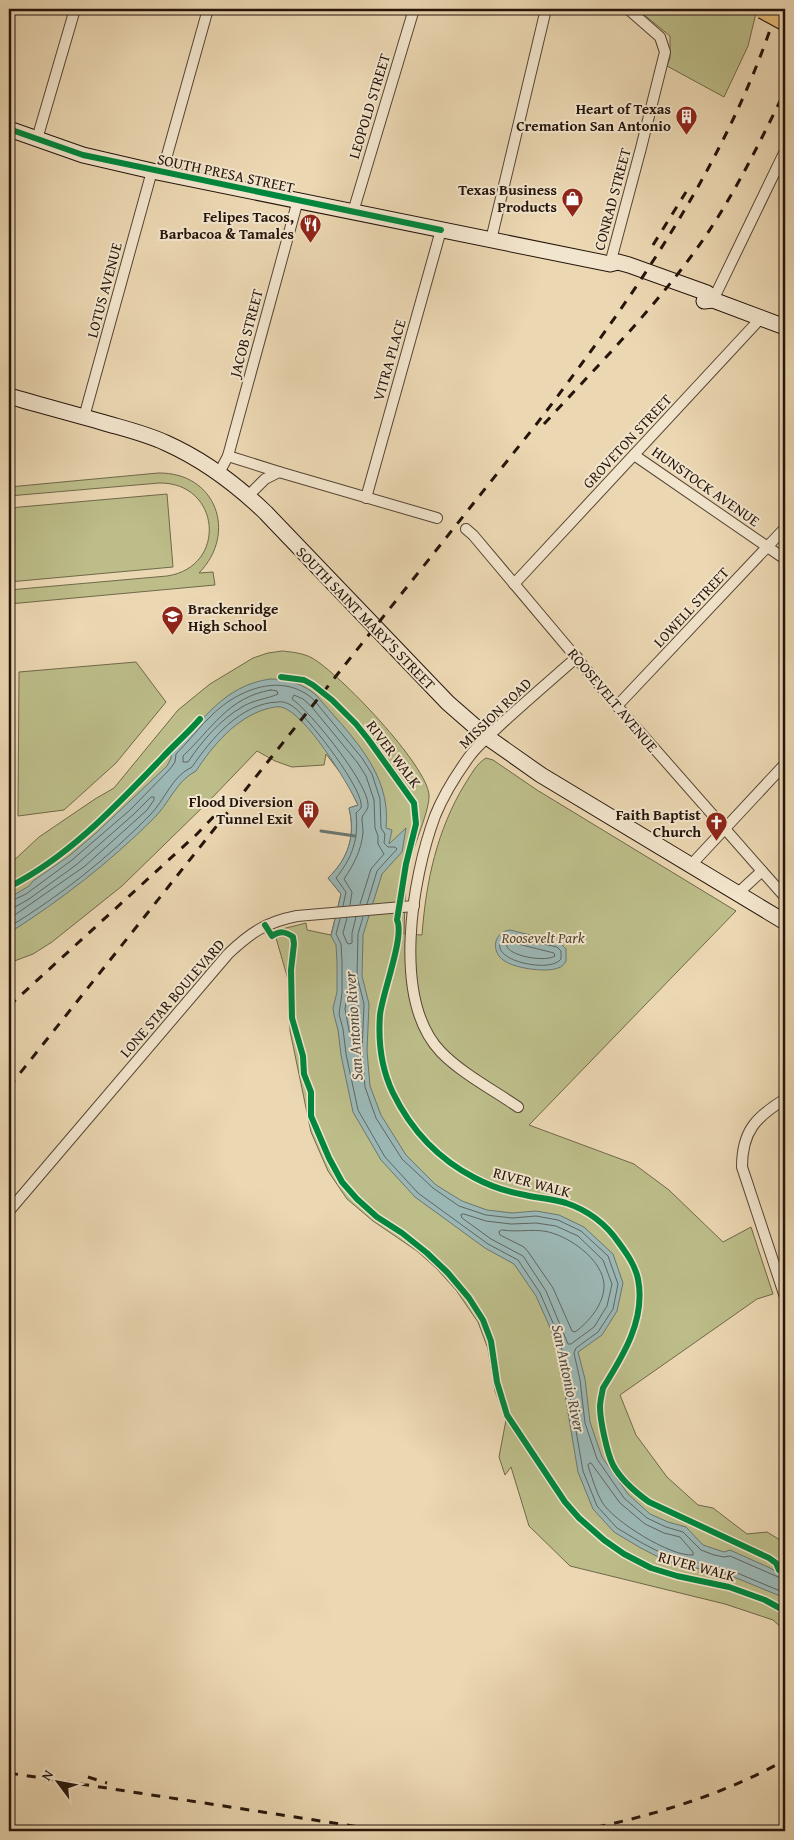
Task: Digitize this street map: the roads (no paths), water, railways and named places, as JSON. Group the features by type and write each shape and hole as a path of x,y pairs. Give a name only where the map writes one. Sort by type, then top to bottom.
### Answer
{"highway":[{"path":"763,9 785,21"}],"main road":[{"name":"SOUTH PRESA STREET","path":"9,130 83,155 157,172 610,264 618,262 707,293 713,300 785,327"},
{"name":"SOUTH SAINT MARY'S STREET","path":"9,396 166,443 200,460 219,473 248,496 448,703 488,737"},
{"path":"488,737 538,773 785,922"}],"street":[{"path":"37,139 75,9"},
{"name":"LOTUS AVENUE","path":"84,417 208,9"},
{"name":"LEOPOLD STREET","path":"353,212 414,9"},
{"path":"491,240 546,9"},
{"name":"CONRAD STREET","path":"610,264 642,148 665,52 660,37 628,9"},
{"path":"713,300 785,151"},
{"name":"JACOB STREET","path":"219,473 228,456 298,200"},
{"name":"VITRA PLACE","path":"366,498 441,230"},
{"name":"GROVETON STREET","path":"514,584 761,318"},
{"name":"HUNSTOCK AVENUE","path":"634,455 785,559"},
{"path":"228,456 437,518"},
{"path":"248,496 266,479 279,472"},
{"name":"LOWELL STREET","path":"618,706 785,528"},
{"name":"ROOSEVELT AVENUE","path":"466,529 724,829 785,897"},
{"name":"MISSION ROAD","path":"518,1107 452,1062 441,1052 431,1038 421,1018 413,990 410,969 414,906 418,876 436,816 469,756 577,657"},
{"path":"690,866 785,764"},
{"path":"737,894 762,871"},
{"name":"LONE STAR BOULEVARD","path":"9,1211 228,954 251,934 279,919 414,906"},
{"path":"785,1099 756,1120 742,1148 742,1167 785,1297"}],"water":[{"name":"San Antonio River","path":"270,679 295,683 316,695 366,755 382,789 386,808 386,828 392,830 389,844 406,828 402,852 382,874 363,935 362,976 369,1004 367,1051 370,1086 381,1115 406,1155 436,1185 462,1201 487,1210 512,1213 536,1211 559,1215 584,1227 613,1254 623,1283 617,1311 602,1335 578,1352 585,1379 590,1422 602,1457 628,1494 650,1514 686,1527 703,1545 724,1552 730,1550 785,1576 785,1598 729,1575 668,1562 614,1532 593,1509 578,1472 556,1341 536,1296 514,1264 485,1248 415,1197 381,1160 353,1112 333,1008 337,992 337,962 336,945 331,936 341,894 328,878 341,863 349,846 351,818 349,808 358,805 336,766 302,721 281,707 274,707 255,713 235,726 218,742 196,771 183,781 159,813 137,835 84,880 9,933 9,898 29,886 96,833 167,766 171,758 171,752 214,707 239,689"},
{"path":"510,930 559,942 566,949 566,961 559,968 545,970 521,967 506,962 496,951 495,946 500,934"}],"waterway":[{"path":"321,831 355,836"}],"railway":[{"path":"9,1087 535,426 607,329 674,228 704,175 732,121 757,66 777,9"},
{"path":"544,424 629,332 689,259 739,182 785,91"},
{"path":"653,245 686,192"},
{"path":"9,1006 197,834 219,811"},
{"path":"579,1831 632,1819 685,1803 737,1784 785,1760"},
{"path":"9,1773 386,1831"},
{"path":"88,1777 107,1783"}],"place":[{"name":"Heart of Texas Cremation San Antonio","path":"687,136"},
{"name":"Texas Business Products","path":"573,217"},
{"name":"Felipes Tacos, Barbacoa & Tamales","path":"310,244"},
{"name":"Brackenridge High School","path":"172,636"},
{"name":"Flood Diversion Tunnel Exit","path":"309,829"},
{"name":"Faith Baptist Church","path":"717,842"}],"park label":[{"name":"Roosevelt Park","path":"543,937"}]}
